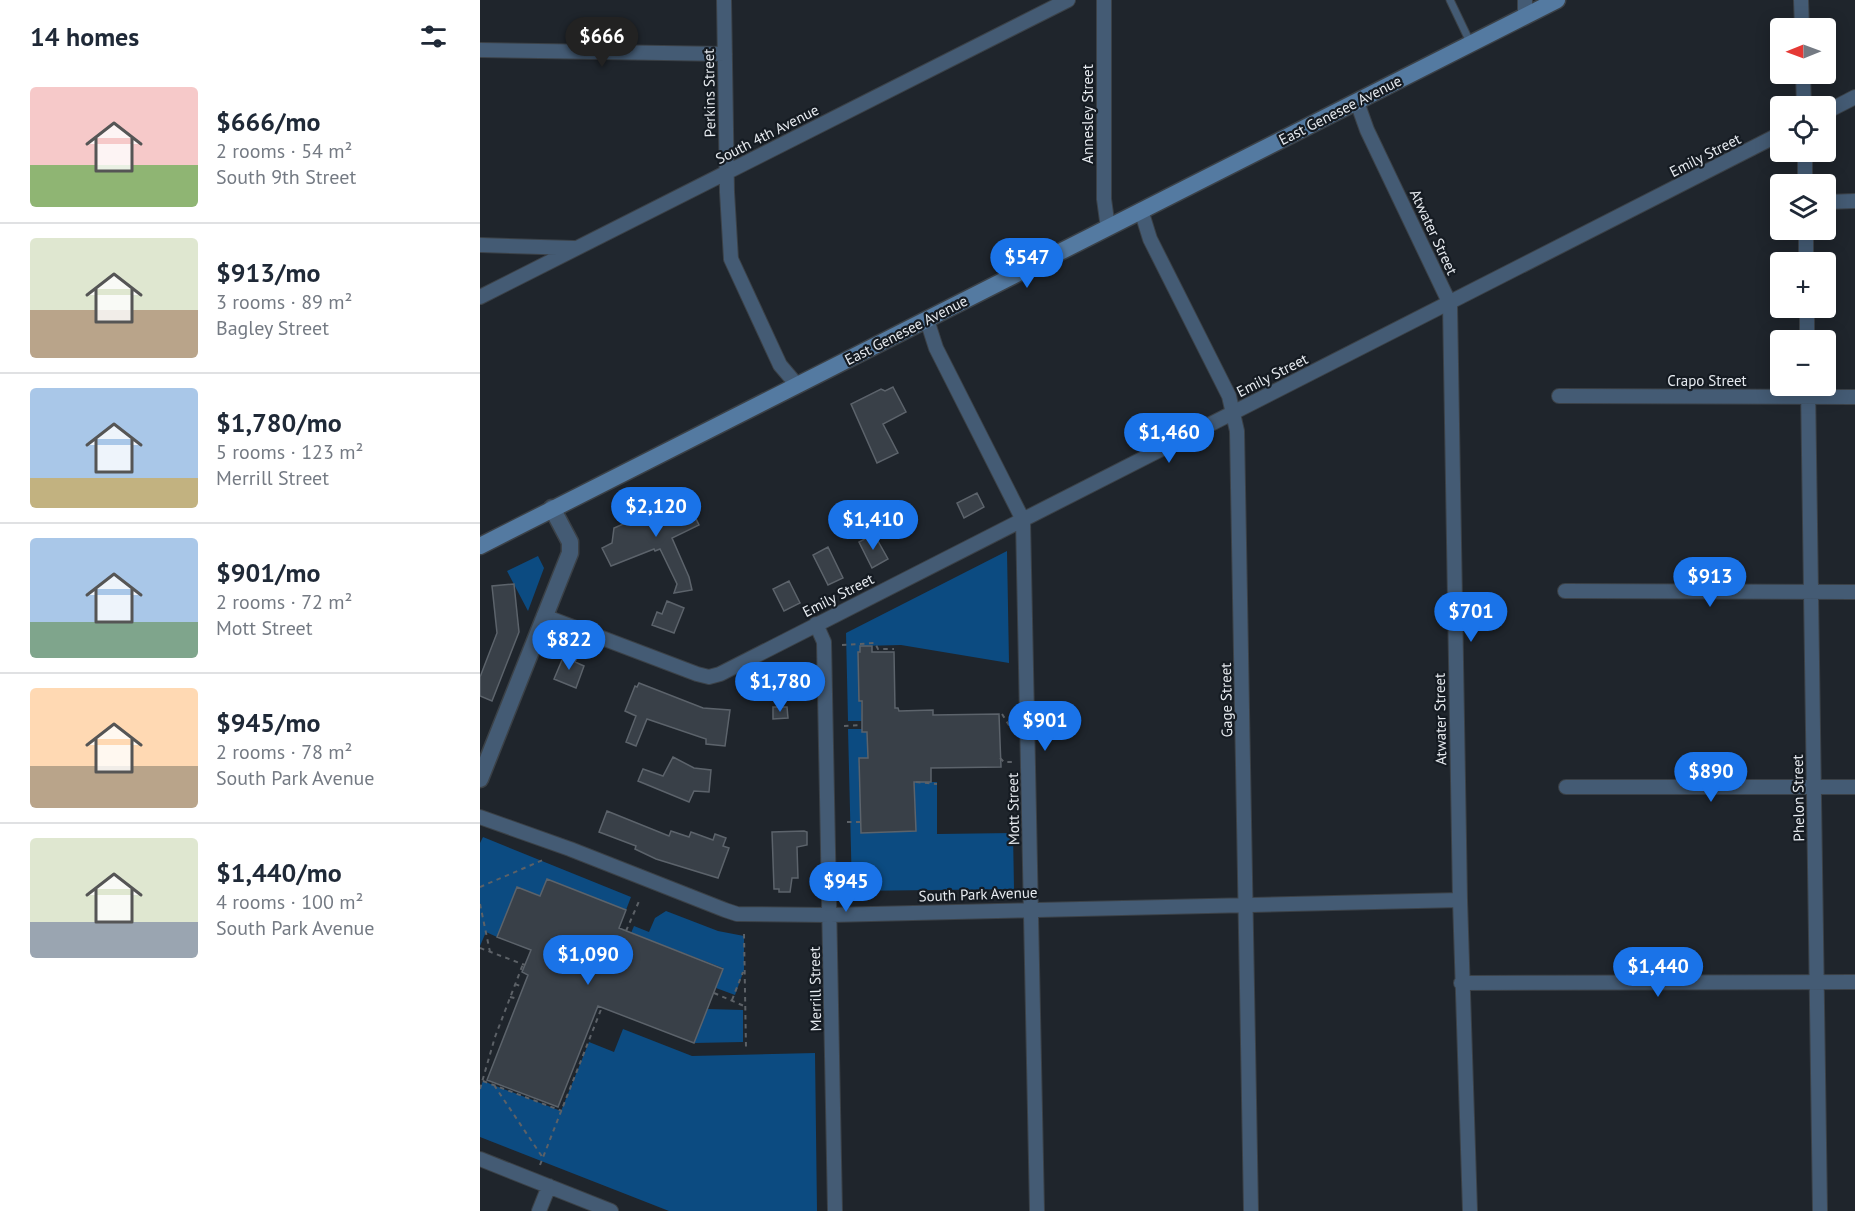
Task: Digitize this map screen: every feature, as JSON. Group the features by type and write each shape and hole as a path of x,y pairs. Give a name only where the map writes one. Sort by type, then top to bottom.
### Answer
{"main road":[{"name":"East Genesee Avenue","path":"480,546 1471,44 1525,8 1549,2"}],"street":[{"name":"Perkins Street","path":"724,0 731,259 780,364 797,385"},
{"name":"South 4th Avenue","path":"480,297 1068,0"},
{"name":"Annesley Street","path":"1104,0 1104,199 1108,228"},
{"path":"1801,0 1802,18"},
{"path":"480,50 725,54"},
{"path":"1836,107 1855,97"},
{"name":"Atwater Street","path":"1357,102 1367,130 1450,304 1461,983 1470,1211"},
{"name":"Emily Street","path":"544,616 709,677 720,674 1770,139"},
{"path":"1836,202 1855,201"},
{"name":"Gage Street","path":"1142,210 1150,239 1235,412 1251,1211"},
{"path":"480,245 578,248"},
{"name":"Mott Street","path":"927,320 936,348 1023,520 1037,1211"},
{"name":"Crapo Street","path":"1559,396 1770,392"},
{"name":"Crapo Street","path":"1836,395 1855,397"},
{"name":"Phelon Street","path":"1808,396 1820,1211"},
{"path":"481,775 570,552 570,542 552,508"},
{"path":"1565,591 1855,592"},
{"name":"Merrill Street","path":"816,624 824,642 835,1211"},
{"path":"1566,787 1855,787"},
{"name":"South Park Avenue","path":"480,817 570,849 737,914 830,915 1460,900"},
{"path":"1461,983 1855,982"},
{"path":"480,1159 611,1211"},
{"path":"539,1211 549,1186"}],"lane":[{"path":"1450,0 1471,44"}],"path":[{"path":"842,645 875,643 878,649 894,648"},
{"path":"1002,714 1012,730"},
{"path":"844,726 862,725"},
{"path":"1000,758 1004,762 1013,762"},
{"path":"916,782 937,784"},
{"path":"847,822 861,822"},
{"path":"480,887 543,860"},
{"path":"626,931 640,899"},
{"path":"480,904 490,952"},
{"path":"744,934 746,1048"},
{"path":"480,948 524,965 495,1037 480,1089"},
{"path":"732,1000 744,970"},
{"path":"515,984 523,987"},
{"path":"714,993 745,1006"},
{"path":"510,997 518,999"},
{"path":"540,1165 602,1008"},
{"path":"483,1081 562,1111"},
{"path":"494,1085 543,1158"}],"shaded area":[{"path":"1007,551 1009,663 901,645 861,646 858,653 862,721 848,721 846,633"},
{"path":"538,556 544,568 528,611 507,571"},
{"path":"848,729 862,729 867,732 868,758 859,758 861,832 915,831 914,782 937,782 937,834 1013,833 1014,889 852,891"},
{"path":"483,837 631,897 626,910 547,880 540,896 517,887 497,937 486,932 480,946 480,843"},
{"path":"666,911 718,931 744,936 744,970 735,995 716,988 723,968 631,933 634,926 649,932 655,918"},
{"path":"707,1009 743,1010 743,1042 694,1043"},
{"path":"623,1029 692,1056 815,1053 817,1211 669,1211 480,1137 480,1089 483,1081 561,1111 589,1042 614,1052"}],"building":[{"path":"893,387 906,412 883,424 898,453 877,463 851,404 881,389 885,391"},
{"path":"977,493 984,507 964,518 957,503"},
{"path":"684,494 699,525 672,538 689,577 692,590 674,593 677,584 660,549 655,551 654,549 611,566 602,548 612,543 614,528 667,505 666,502"},
{"path":"874,534 888,559 872,568 859,542"},
{"path":"828,547 843,578 828,585 813,555"},
{"path":"789,581 800,603 784,611 773,589"},
{"path":"514,584 519,632 492,701 480,696 480,677 497,633 492,586"},
{"path":"667,601 684,608 674,633 652,625 657,612 662,614"},
{"path":"860,646 872,646 872,652 894,652 895,708 899,711 933,710 933,715 999,714 1001,767 931,768 931,782 914,782 916,831 861,833 859,758 868,758 867,732 862,732 862,701 859,701 858,652 860,652"},
{"path":"565,653 577,658 575,662 584,666 576,688 554,679"},
{"path":"639,683 703,708 730,710 725,746 706,744 706,739 647,719 636,746 626,742 636,716 625,711 635,686 637,687"},
{"path":"773,707 787,707 788,718 773,719"},
{"path":"673,757 694,768 711,770 709,792 694,791 689,802 638,781 643,769 663,776"},
{"path":"607,811 669,836 671,831 689,837 691,832 713,840 715,834 726,838 723,846 729,848 718,878 656,859 635,849 636,846 599,832"},
{"path":"772,832 807,832 807,845 797,847 798,878 792,878 790,892 779,892 779,889 774,889"},
{"path":"547,879 626,910 619,928 723,969 694,1043 598,1006 558,1107 487,1080 528,975 522,972 531,950 497,937 517,887 540,896"}]}
